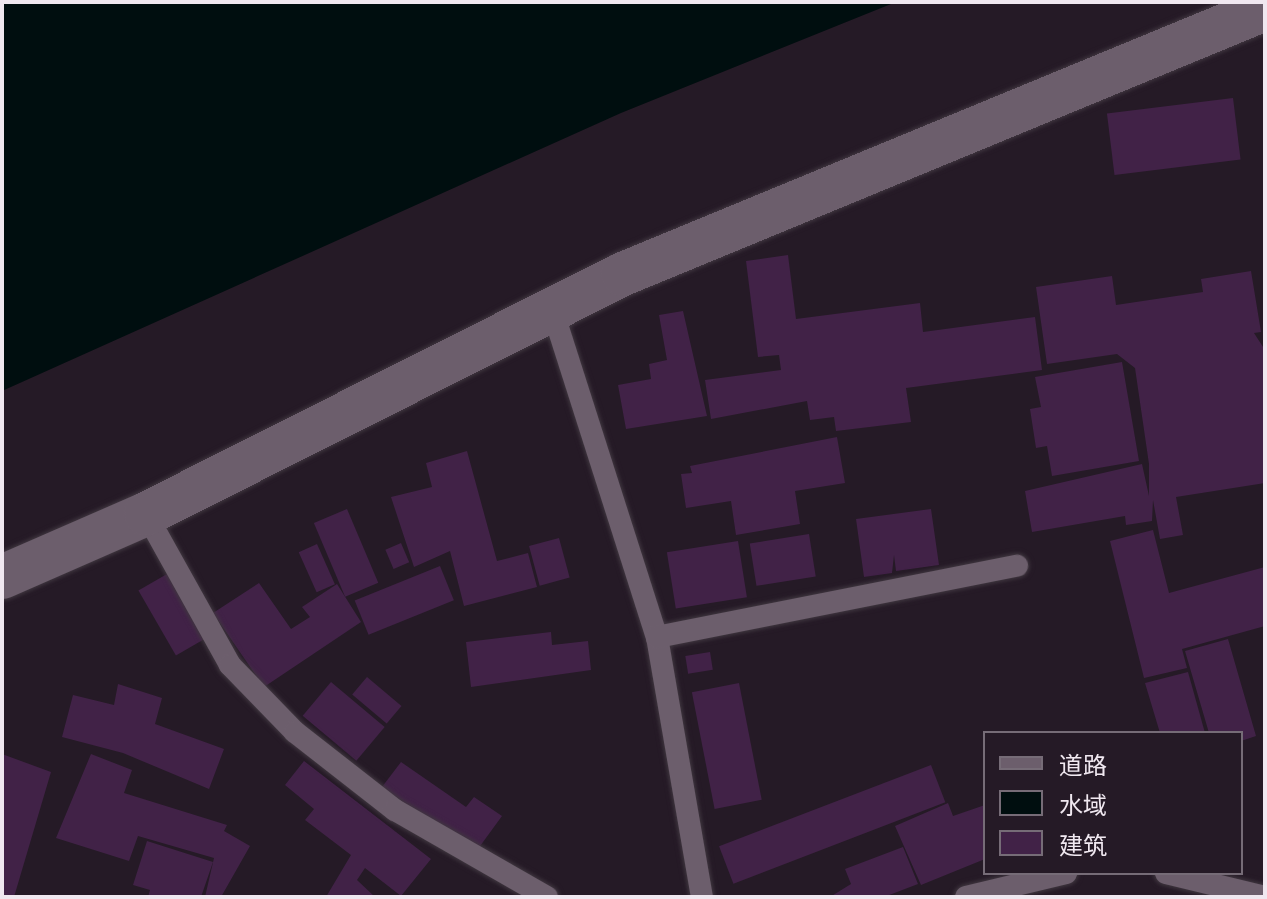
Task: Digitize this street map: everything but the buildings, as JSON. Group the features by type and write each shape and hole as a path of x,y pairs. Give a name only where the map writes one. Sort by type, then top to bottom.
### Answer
{"street":[{"path":"2,577 146,514 554,315 623,274 1265,9"}],"lane":[{"path":"554,315 657,637 702,897"},
{"path":"146,514 230,665 295,732 395,810 547,897"},
{"path":"657,637 1017,566"},
{"path":"966,897 1058,875"},
{"path":"1174,875 1265,897"}],"water":[{"path":"2,2 896,2 621,113 2,391"}]}
